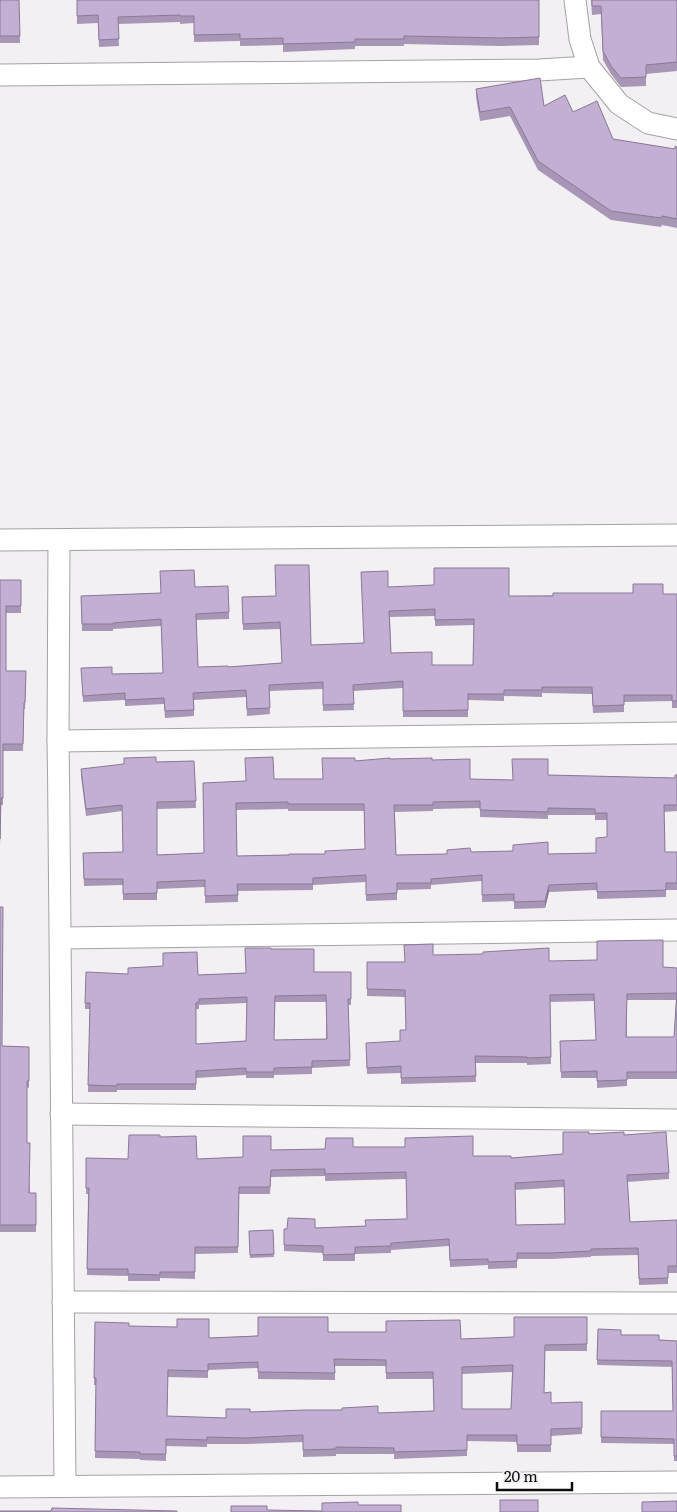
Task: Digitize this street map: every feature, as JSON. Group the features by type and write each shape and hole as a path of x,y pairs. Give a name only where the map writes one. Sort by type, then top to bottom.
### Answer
{"street":[{"path":"575,0 580,40 589,67 619,104 648,122 677,129"},
{"path":"0,75 539,70 589,67"},
{"path":"0,540 677,535"},
{"path":"59,540 58,741 65,1486"},
{"path":"58,741 677,733"},
{"path":"61,938 677,930"},
{"path":"61,1114 677,1120"},
{"path":"62,1302 677,1303"},
{"path":"0,1487 677,1482"}],"building":[{"path":"0,0 19,0 20,36 0,36"},
{"path":"77,0 539,0 539,37 404,36 404,39 355,39 355,42 283,44 283,38 240,39 240,34 194,35 194,16 180,15 118,17 119,39 99,40 98,15 77,16"},
{"path":"592,0 677,0 677,62 646,65 646,77 621,78 611,66 603,51 601,6 592,6"},
{"path":"540,78 544,106 565,95 573,112 597,101 613,139 675,149 675,146 677,147 677,219 611,211 538,161 510,107 480,112 476,89"},
{"path":"275,565 309,565 311,645 364,643 361,572 388,571 388,587 434,585 434,568 509,568 509,596 553,596 553,593 633,593 633,584 663,584 663,594 677,594 677,701 672,701 672,695 624,695 624,705 593,706 592,687 542,687 542,690 504,690 504,694 468,694 468,710 403,711 403,681 353,685 354,704 323,705 323,682 269,685 270,708 247,709 246,690 193,693 194,710 165,711 164,698 125,700 125,693 83,696 81,668 112,667 112,674 163,673 161,619 113,624 82,624 81,596 161,593 160,571 194,570 195,587 228,586 229,612 196,614 198,667 228,667 282,663 280,622 243,624 242,597 276,596","holes":["435,609 435,620 474,619 473,665 432,665 432,652 391,653 389,611"]},
{"path":"0,580 21,580 21,606 6,606 6,671 26,671 23,744 3,744 3,798 1,798 0,839"},
{"path":"156,757 156,762 194,761 196,801 157,802 157,855 204,853 203,783 246,781 245,758 273,757 274,779 323,779 322,758 355,758 355,761 390,758 470,759 470,779 513,780 512,759 548,759 548,775 675,778 675,775 677,775 677,805 664,805 665,852 677,852 677,883 666,883 666,890 597,892 597,883 549,885 545,901 514,902 514,894 482,895 482,875 431,879 431,883 397,883 397,893 366,895 366,875 313,878 313,884 237,884 238,895 205,896 205,880 157,882 157,893 123,894 123,879 84,879 83,853 123,852 122,805 86,809 81,769 124,764 124,758","holes":["480,801 480,810 548,812 548,808 595,809 595,813 607,813 607,837 596,838 596,853 548,854 548,842 513,845 513,851 471,852 470,848 447,850 447,854 396,855 394,805 433,805 433,802","288,802 288,804 364,804 365,849 325,851 325,854 237,856 236,803"]},
{"path":"0,907 3,907 2,1046 29,1047 27,1143 30,1143 29,1193 36,1193 36,1225 0,1225"},
{"path":"663,940 663,967 677,968 677,993 677,1072 627,1072 627,1080 597,1081 597,1071 561,1072 560,1041 596,1040 594,994 550,995 551,1057 475,1056 476,1076 401,1078 401,1066 367,1068 366,1043 400,1041 400,1030 406,1030 405,990 367,989 367,962 405,962 404,945 433,944 433,955 483,954 483,952 549,948 549,961 597,960 597,941","holes":["677,993 674,1037 626,1037 627,994"]},
{"path":"245,948 314,949 314,972 351,972 351,999 348,999 350,1060 312,1061 312,1067 274,1068 274,1072 246,1072 246,1068 196,1071 196,1084 88,1085 90,1003 85,1003 86,972 128,974 128,968 163,966 163,953 197,952 198,975 246,973","holes":["326,995 327,1039 274,1040 275,996","247,997 246,1041 196,1044 196,1003 199,1002 199,999"]},
{"path":"563,1132 589,1132 589,1134 624,1132 624,1135 666,1132 669,1173 627,1175 630,1222 677,1220 677,1266 668,1266 668,1278 639,1279 638,1248 517,1253 517,1261 488,1262 488,1259 450,1260 449,1239 391,1243 391,1246 355,1247 355,1254 323,1255 323,1246 284,1245 284,1229 287,1229 288,1218 315,1219 315,1228 366,1226 365,1220 407,1219 406,1172 325,1174 325,1169 271,1170 270,1187 239,1187 238,1247 195,1247 195,1272 160,1272 160,1275 128,1274 128,1269 87,1269 89,1188 86,1188 86,1158 128,1159 129,1135 160,1135 160,1137 196,1136 197,1159 243,1157 243,1136 271,1136 271,1150 325,1149 326,1138 353,1138 353,1147 405,1147 405,1138 473,1136 473,1156 511,1156 511,1158 563,1154","holes":["564,1180 565,1224 516,1225 515,1183"]},
{"path":"273,1230 274,1254 250,1255 249,1231"},
{"path":"258,1317 328,1317 328,1332 386,1332 386,1321 460,1320 461,1339 514,1337 514,1317 587,1317 587,1344 545,1345 544,1393 551,1392 551,1403 582,1402 582,1428 551,1429 551,1445 517,1445 517,1435 467,1435 467,1450 394,1452 394,1448 336,1447 336,1449 303,1450 303,1435 246,1438 207,1437 207,1440 166,1439 166,1454 95,1451 95,1322 129,1323 129,1326 177,1327 177,1319 209,1319 209,1338 258,1336","holes":["334,1359 386,1360 386,1373 433,1372 434,1411 378,1413 378,1406 342,1408 342,1410 250,1412 250,1409 226,1409 226,1418 167,1416 168,1370 208,1371 208,1364 258,1362 258,1372 335,1373","513,1365 511,1409 462,1409 462,1367"]},
{"path":"598,1329 621,1330 621,1335 659,1335 659,1340 677,1341 677,1456 674,1456 674,1439 601,1437 601,1411 673,1411 672,1361 597,1360"},
{"path":"500,1500 538,1500 538,1512 500,1512"},
{"path":"677,1501 677,1512 642,1512 642,1502"},
{"path":"358,1502 358,1505 401,1505 401,1512 231,1512 231,1506 267,1506 267,1510 322,1511 322,1503"},
{"path":"52,1508 177,1512 0,1512 51,1511"}]}
